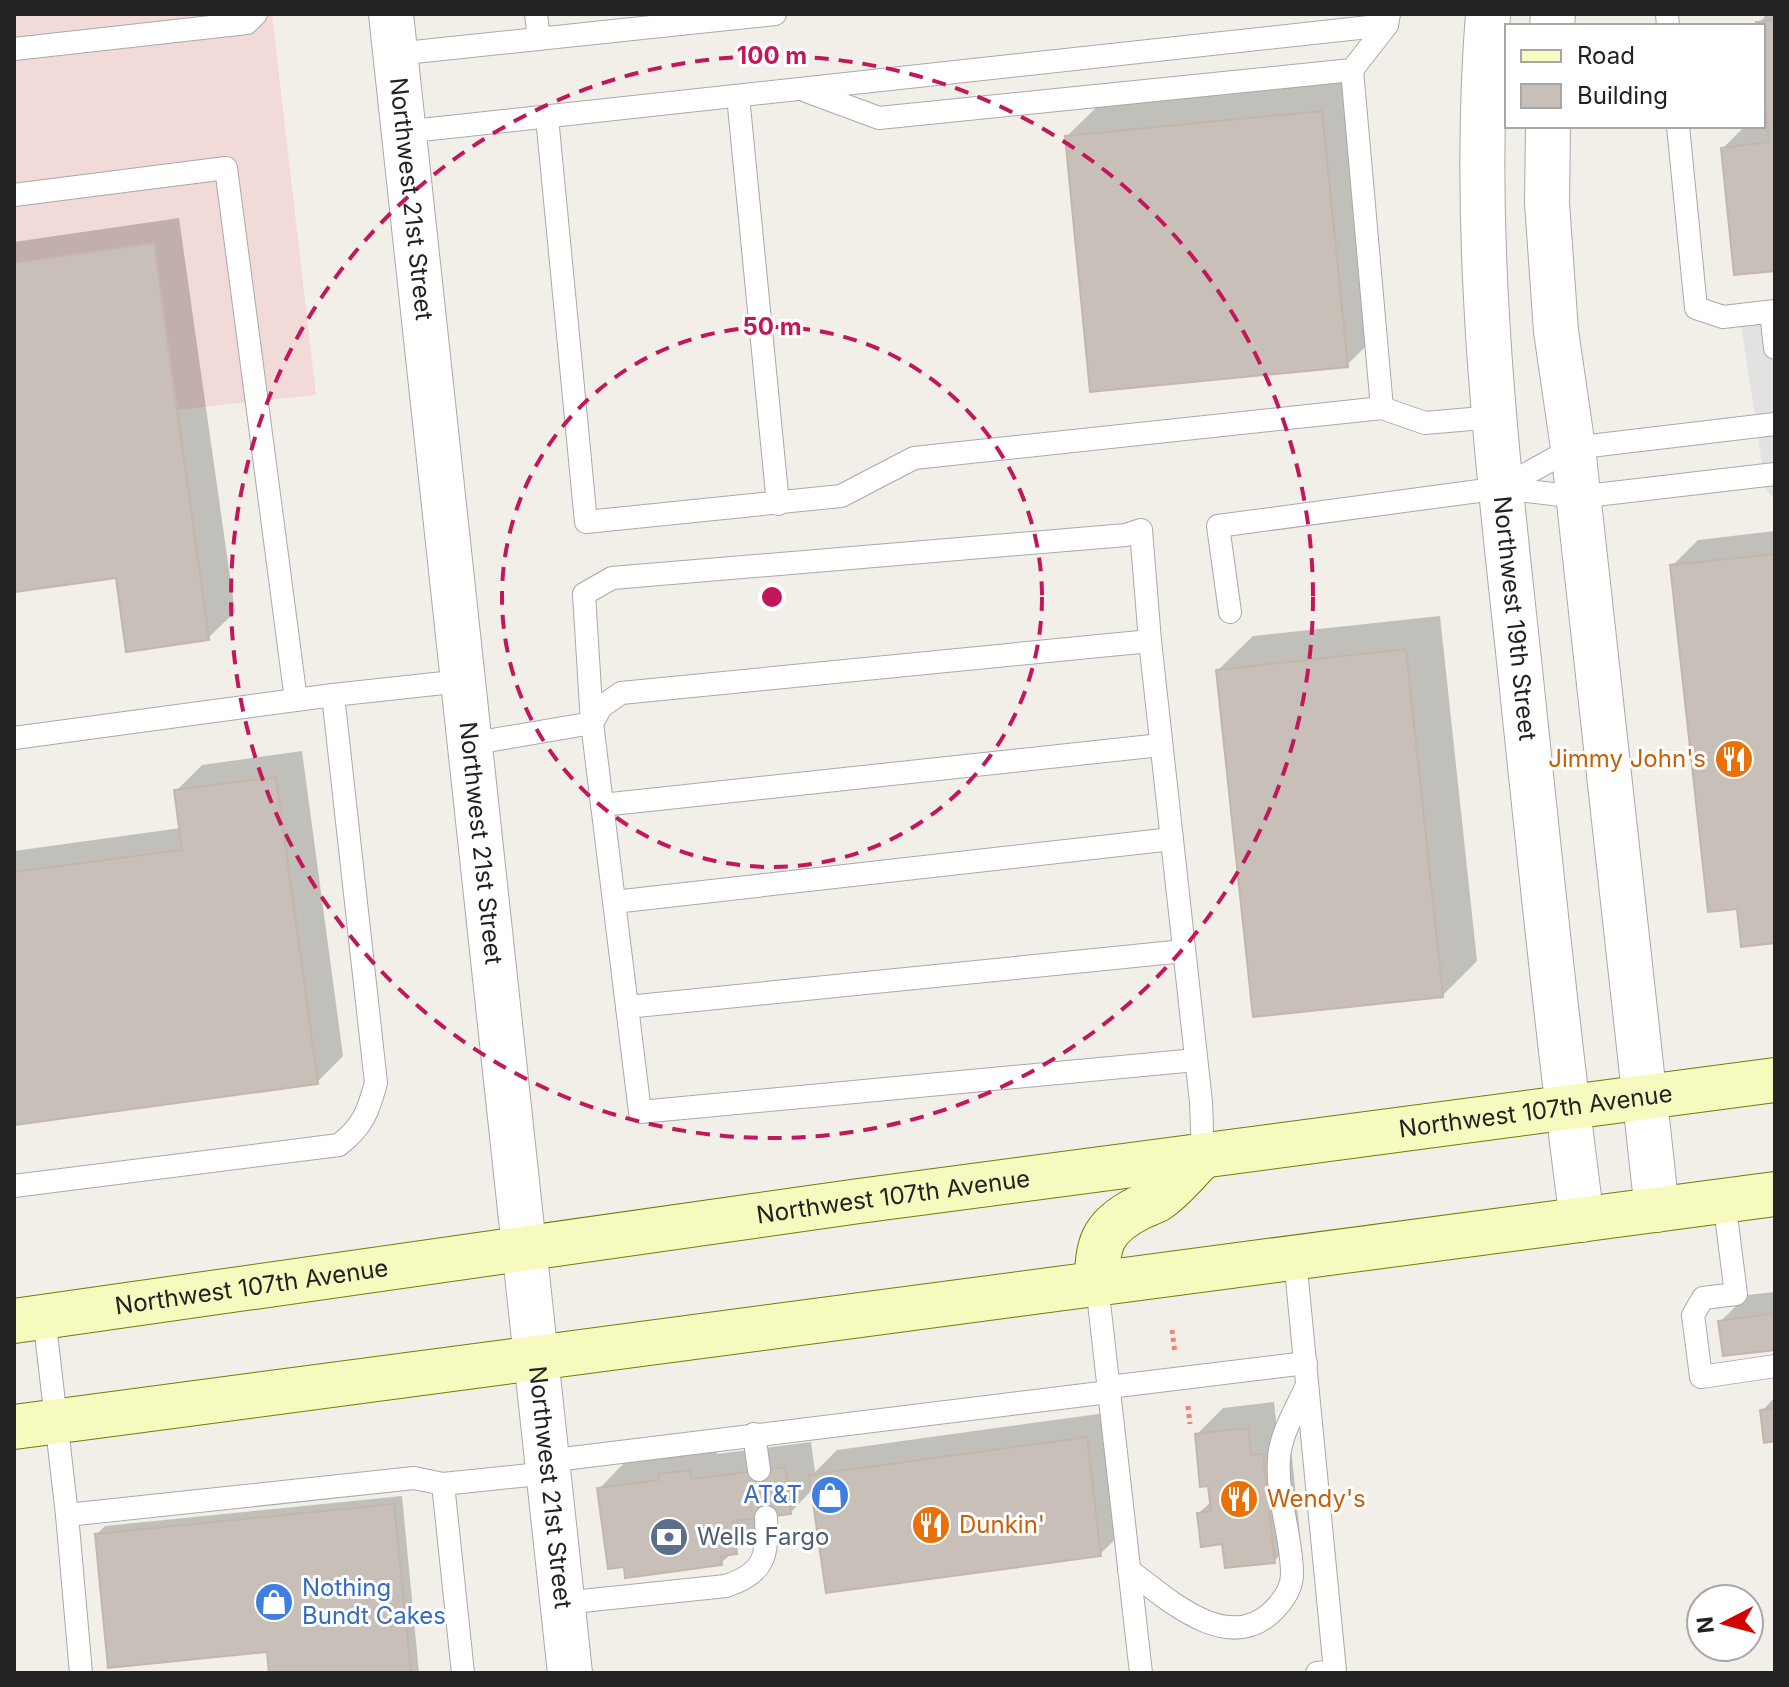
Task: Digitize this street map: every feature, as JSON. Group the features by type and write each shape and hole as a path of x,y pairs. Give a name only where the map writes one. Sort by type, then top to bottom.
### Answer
{"main road":[{"name":"Northwest 107th Avenue","path":"29,1319 523,1247 1775,1080"},
{"path":"1097,1285 1097,1254 1102,1239 1111,1227 1138,1208 1157,1200 1203,1156"},
{"path":"14,1427 1775,1194"}],"street":[{"name":"Northwest 19th Street","path":"1488,14 1482,179 1486,308 1494,417 1582,1220"},
{"name":"Northwest 21st Street","path":"393,34 570,1673"},
{"path":"1548,128 1547,203 1555,316 1573,448 1642,1098 1657,1210"}],"lane":[{"path":"14,49 247,23 256,14"},
{"path":"536,14 539,39"},
{"path":"393,34 539,39 775,14"},
{"path":"1382,408 1352,70 1388,20"},
{"path":"403,132 1388,20"},
{"path":"801,89 879,118 1352,70"},
{"path":"738,96 778,504"},
{"path":"547,117 586,522 841,496 914,458 1382,408 1425,423 1494,417"},
{"path":"1678,128 1696,308 1723,317 1773,312 1775,348"},
{"path":"14,195 226,168 296,700"},
{"path":"1501,488 1573,448 1775,424"},
{"path":"1230,612 1218,526 1501,488 1578,497 1775,474"},
{"path":"1196,1060 640,1112 592,723 584,594 612,578 1126,535 1141,530 1150,641 1196,1060 1203,1156"},
{"path":"592,723 601,707 621,693 1150,641"},
{"path":"14,738 462,681"},
{"path":"14,1186 339,1145 357,1131 369,1110 376,1083 333,695"},
{"path":"469,744 592,723"},
{"path":"602,805 1161,745"},
{"path":"614,902 1172,839"},
{"path":"627,1007 1184,951"},
{"path":"1724,1200 1736,1294 1703,1298 1693,1315 1701,1377 1775,1366"},
{"path":"1295,1259 1307,1373 1329,1672"},
{"path":"1097,1285 1141,1673"},
{"path":"29,1319 58,1421 81,1673"},
{"path":"67,1515 414,1478 443,1484 754,1434 1109,1390 1307,1373"},
{"path":"1129,1570 1202,1622 1231,1627 1255,1623 1285,1599 1292,1577 1279,1460 1307,1373"},
{"path":"754,1434 759,1470"},
{"path":"443,1484 463,1673"},
{"path":"563,1603 726,1586 748,1579 757,1570 765,1552 766,1517"}],"path":[{"path":"1172,1330 1176,1360"}],"shaded area":[{"path":"14,14 272,14 316,395 14,427"},
{"path":"1775,314 1775,499 1766,490 1740,317"}],"building":[{"path":"1775,20 1775,271 1734,275 1721,148 1769,142 1765,104 1765,24 1756,22"},
{"path":"1322,111 1348,367 1090,392 1065,136"},
{"path":"154,243 209,640 126,652 116,578 14,592 14,263"},
{"path":"1775,554 1775,943 1741,947 1737,909 1708,912 1670,565"},
{"path":"1406,649 1443,997 1253,1017 1216,670"},
{"path":"276,777 318,1084 14,1125 14,872 182,850 174,790"},
{"path":"1775,1313 1775,1350 1723,1356 1718,1321"},
{"path":"1775,1408 1775,1441 1764,1443 1760,1410"},
{"name":"Wendy's","path":"1248,1428 1251,1455 1263,1454 1275,1563 1225,1568 1222,1544 1201,1547 1197,1513 1211,1511 1208,1486 1200,1487 1195,1434"},
{"path":"1087,1437 1101,1556 826,1593 809,1475"},
{"name":"Wells Fargo","path":"785,1467 791,1514 733,1521 737,1554 721,1556 722,1565 625,1578 624,1567 608,1569 597,1488 659,1480 658,1474 690,1470 691,1479"},
{"path":"394,1504 411,1673 269,1673 267,1652 108,1668 95,1534"}],"place":[{"name":"Jimmy John's","path":"1734,759"},
{"name":"AT&T","path":"830,1495"},
{"name":"Wendy's","path":"1239,1499"},
{"name":"Dunkin'","path":"931,1525"},
{"name":"Wells Fargo","path":"669,1537"},
{"name":"Nothing Bundt Cakes","path":"274,1602"}]}
